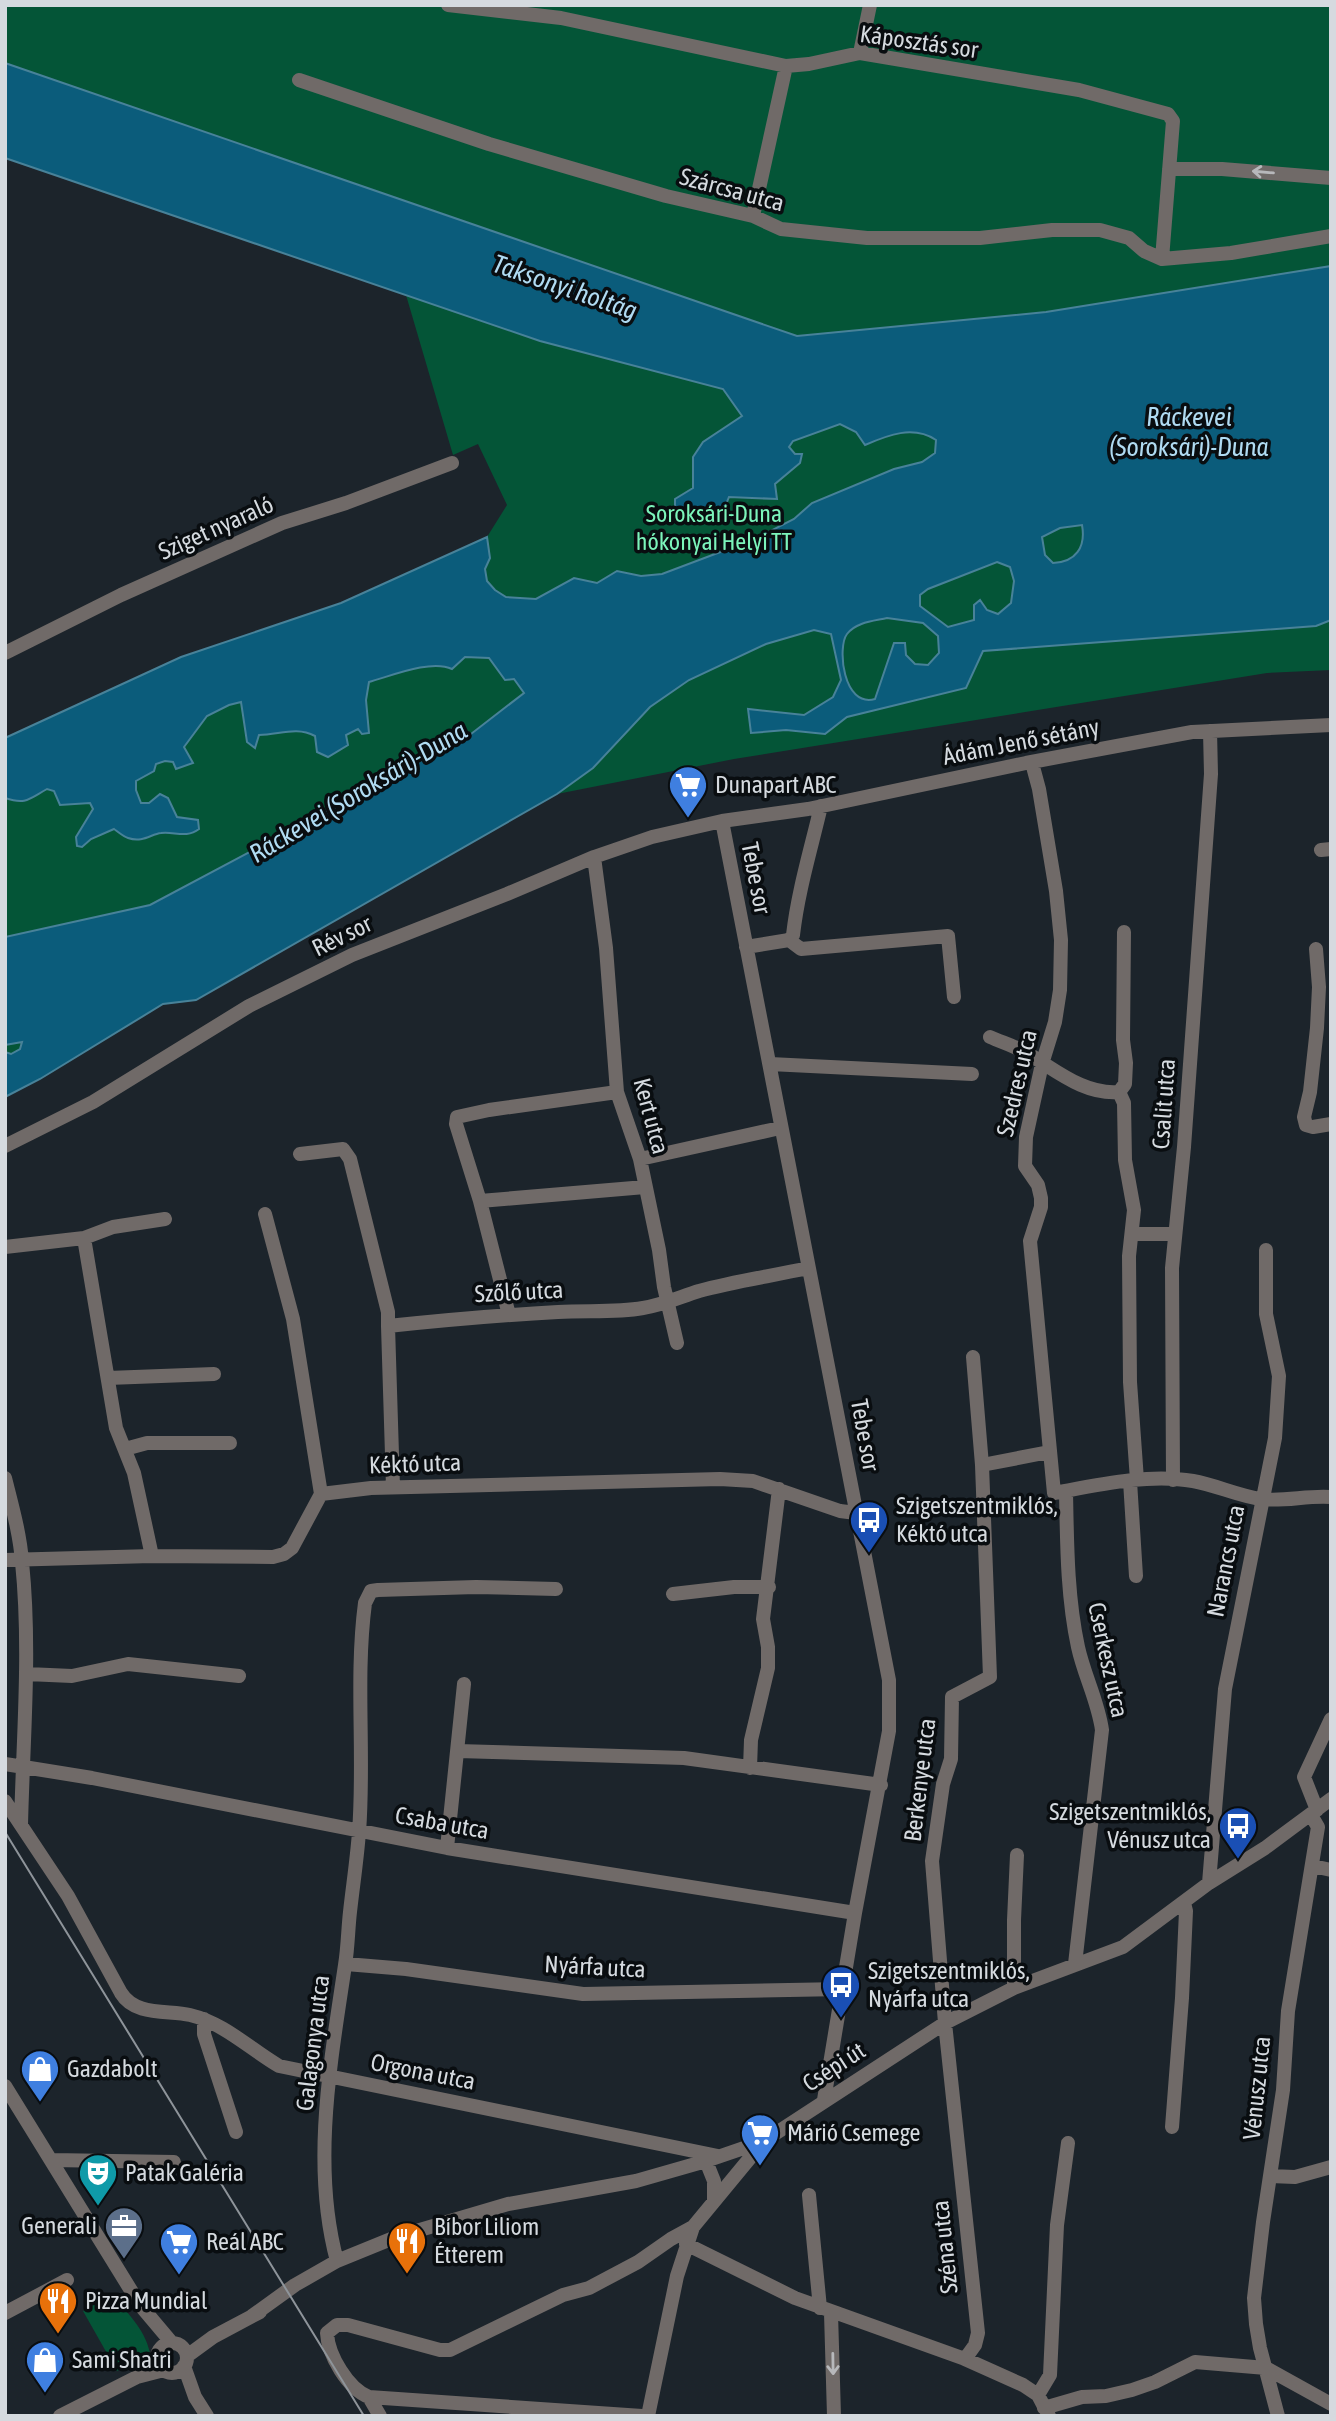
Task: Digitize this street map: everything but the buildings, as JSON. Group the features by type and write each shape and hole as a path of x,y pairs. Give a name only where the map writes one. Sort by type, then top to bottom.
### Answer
{"street":[{"name":"Káposztás sor","path":"448,5 561,18 786,65 809,64 860,53 1079,90 1168,114 1173,121 1169,169"},
{"path":"860,53 870,5"},
{"path":"753,216 786,65"},
{"name":"Szárcsa utca","path":"299,79 562,166 666,196 753,216 781,229 867,238 979,238 1052,230 1100,230 1129,238 1144,251 1162,259"},
{"path":"1331,178 1223,169 1169,169 1162,259 1231,253 1331,236"},
{"name":"Sziget nyaraló","path":"5,653 121,595 282,523 346,503 452,463"},
{"name":"Ádám Jenő sétány","path":"722,821 821,806 1192,732 1331,725"},
{"name":"Csalit utca","path":"1173,1480 1172,1268 1210,787 1210,731"},
{"name":"Szedres utca","path":"1032,762 1056,891 1061,940 1060,990 1055,1022 1041,1064 1024,1158 1025,1166 1038,1185 1041,1198 1041,1207 1030,1241 1049,1452 1060,1492"},
{"path":"746,947 789,940 793,935 798,899 821,806"},
{"name":"Rév sor","path":"5,1146 93,1102 249,1006 352,955 594,857 652,837 722,821"},
{"name":"Tebe sor","path":"722,821 889,1680 889,1731 881,1785 855,1913 824,2100"},
{"name":"Kert utca","path":"594,857 608,973 617,1092 640,1159 677,1343"},
{"path":"1119,1092 1125,1084 1126,1063 1123,1040 1124,932"},
{"path":"789,940 801,949 948,936 954,997"},
{"path":"1317,949 1317,1028 1310,1092 1304,1117 1306,1125 1313,1127 1331,1124"},
{"path":"990,1037 1026,1052 1041,1064 1097,1092 1119,1092"},
{"path":"770,1064 972,1074"},
{"path":"509,1315 480,1201 456,1124 457,1117 478,1111 617,1092"},
{"path":"1119,1092 1124,1103 1125,1160 1134,1210 1129,1256 1136,1576"},
{"path":"640,1159 780,1128"},
{"path":"300,1154 342,1149 350,1159 388,1312 393,1487"},
{"path":"480,1201 645,1187"},
{"path":"5,1560 152,1556 273,1557 292,1548 321,1494 293,1319 265,1214"},
{"path":"5,1247 84,1238 113,1227 165,1219"},
{"path":"1133,1234 1175,1234"},
{"path":"84,1238 116,1429 134,1473 152,1556"},
{"name":"Narancs utca","path":"1209,1883 1225,1689 1275,1438 1279,1376 1266,1314 1266,1250"},
{"name":"Szőlő utca","path":"388,1326 562,1311 612,1312 668,1303 696,1292 736,1282 808,1269"},
{"name":"Berkenye utca","path":"945,2023 932,1861 943,1784 951,1759 952,1697 990,1676 982,1465 973,1357"},
{"path":"108,1378 214,1374"},
{"path":"125,1449 147,1443 230,1443"},
{"path":"982,1465 1049,1452"},
{"path":"5,1478 22,1561 27,1674 21,1825"},
{"name":"Kéktó utca","path":"321,1494 393,1487 693,1478 753,1481 840,1511 856,1513"},
{"path":"1060,1492 1133,1481 1173,1480 1191,1481 1262,1499 1331,1497"},
{"path":"750,1768 751,1740 768,1668 768,1647 763,1619 779,1489"},
{"name":"Cserkesz utca","path":"1060,1492 1078,1647 1099,1710 1102,1730 1075,1964"},
{"path":"673,1594 734,1587 769,1587"},
{"name":"Galagonya utca","path":"337,2261 327,2213 329,2076 346,1964 359,1831 362,1717 359,1688 362,1623 368,1595 372,1591 392,1589 556,1589"},
{"path":"27,1674 72,1675 128,1664 239,1676"},
{"path":"447,1848 464,1684"},
{"name":"Vénusz utca","path":"1278,2416 1256,2324 1254,2298 1283,2090 1288,2011 1318,1827 1304,1777 1331,1719"},
{"path":"458,1751 665,1757 881,1785"},
{"name":"Csaba utca","path":"5,1764 103,1780 447,1848 855,1913"},
{"name":"Csépi út","path":"172,2358 298,2292 318,2273 337,2261 396,2237 508,2204 636,2181 764,2141 945,2023 1014,1988 1123,1947 1209,1883 1265,1848 1331,1799"},
{"path":"5,1801 21,1825"},
{"name":"Orgona utca","path":"21,1825 52,1870 121,1993 131,2006 204,2019 225,2029 279,2066 712,2159"},
{"path":"1014,1988 1017,1855"},
{"path":"1313,1866 1331,1870"},
{"path":"1172,2127 1182,1998 1186,1911 1184,1903"},
{"name":"Nyárfa utca","path":"346,1964 406,1969 583,1994 842,1989"},
{"path":"204,2019 204,2034 236,2132"},
{"name":"Széna utca","path":"945,2023 978,2333 975,2345 965,2360"},
{"path":"5,2086 207,2416"},
{"path":"648,2416 686,2244 694,2227 764,2141"},
{"path":"1044,2406 1050,2375 1057,2225 1068,2143"},
{"path":"712,2159 714,2201"},
{"path":"52,2160 174,2162"},
{"path":"1270,2176 1296,2177 1331,2167"},
{"path":"809,2195 825,2311 834,2416"},
{"path":"642,2416 369,2397 360,2394 349,2381 332,2354 327,2333 337,2325 348,2325 440,2350 450,2350 563,2295 589,2288 638,2262 694,2227"},
{"path":"686,2244 825,2311 965,2360 1023,2385 1044,2406"},
{"path":"5,2314 67,2280"},
{"path":"60,2416 172,2358"},
{"path":"1044,2406 1132,2390 1195,2362 1266,2368 1331,2404"},
{"path":"369,2397 380,2416"}],"green space":[{"name":"Soroksári-Duna hókonyai Helyi TT","path":"5,5 1331,5 1331,670 1267,673 734,759 557,794 196,1000 163,1004 40,1079 5,1097 5,738 181,657 341,603 487,537 507,505 478,444 453,455 406,295 5,158"},
{"path":"114,2293 139,2328 150,2353 117,2371 83,2311"}],"water":[{"name":"Ráckevei (Soroksári)-Duna","path":"5,63 797,336 1046,312 1331,266 1331,620 1316,626 983,651 966,688 847,717 825,734 786,730 751,733 748,709 804,715 833,697 841,680 831,634 814,630 766,644 689,680 650,707 593,768 557,794 196,1000 163,1004 40,1079 5,1097 5,1052 11,1054 20,1049 22,1042 5,1045 5,937 150,905 471,734 524,693 514,679 505,680 489,658 465,657 452,669 443,666 422,667 369,682 366,700 369,733 362,734 358,729 346,735 348,745 328,757 317,752 315,736 301,732 259,735 255,748 247,742 241,702 229,705 207,716 184,747 193,763 176,769 173,762 165,761 156,764 154,771 136,781 141,803 149,803 160,794 168,798 177,817 198,820 199,829 189,834 161,833 133,839 114,829 91,839 82,847 77,846 76,837 93,809 90,803 60,805 54,791 47,789 23,801 5,798 5,738 181,657 341,603 487,537 490,558 485,569 487,581 506,597 536,599 574,578 597,583 617,571 641,576 662,574 759,537 794,519 812,503 894,469 922,462 935,453 936,440 927,435 909,432 865,445 856,432 840,424 793,441 789,447 795,454 802,454 800,463 775,484 777,499 729,497 723,512 704,519 675,507 675,499 693,488 693,457 703,442 742,416 723,389 540,341 5,158","holes":["1082,525 1082,540 1078,552 1068,560 1053,563 1045,555 1042,537 1060,528","997,562 1010,567 1014,581 1011,603 998,614 987,610 980,600 974,605 974,620 948,627 920,606 920,595 928,589","887,618 923,623 938,636 939,653 928,665 915,664 906,655 905,643 894,643 875,699 864,699 849,686 843,651 847,634 866,623"]}],"tram line":[{"path":"5,1832 364,2416"}],"place":[{"name":"Dunapart ABC","path":"688,819"},
{"name":"Szigetszentmiklós, Kéktó utca","path":"869,1554"},
{"name":"Szigetszentmiklós, Vénusz utca","path":"1238,1860"},
{"name":"Szigetszentmiklós, Nyárfa utca","path":"841,2019"},
{"name":"Gazdabolt","path":"40,2103"},
{"name":"Márió Csemege","path":"760,2167"},
{"name":"Patak Galéria","path":"98,2207"},
{"name":"Generali","path":"124,2260"},
{"name":"Bíbor Liliom Étterem","path":"407,2275"},
{"name":"Reál ABC","path":"179,2276"},
{"name":"Pizza Mundial","path":"58,2335"},
{"name":"Sami Shatri","path":"45,2394"}],"water label":[{"name":"Taksonyi holtág","path":"565,287"}]}
